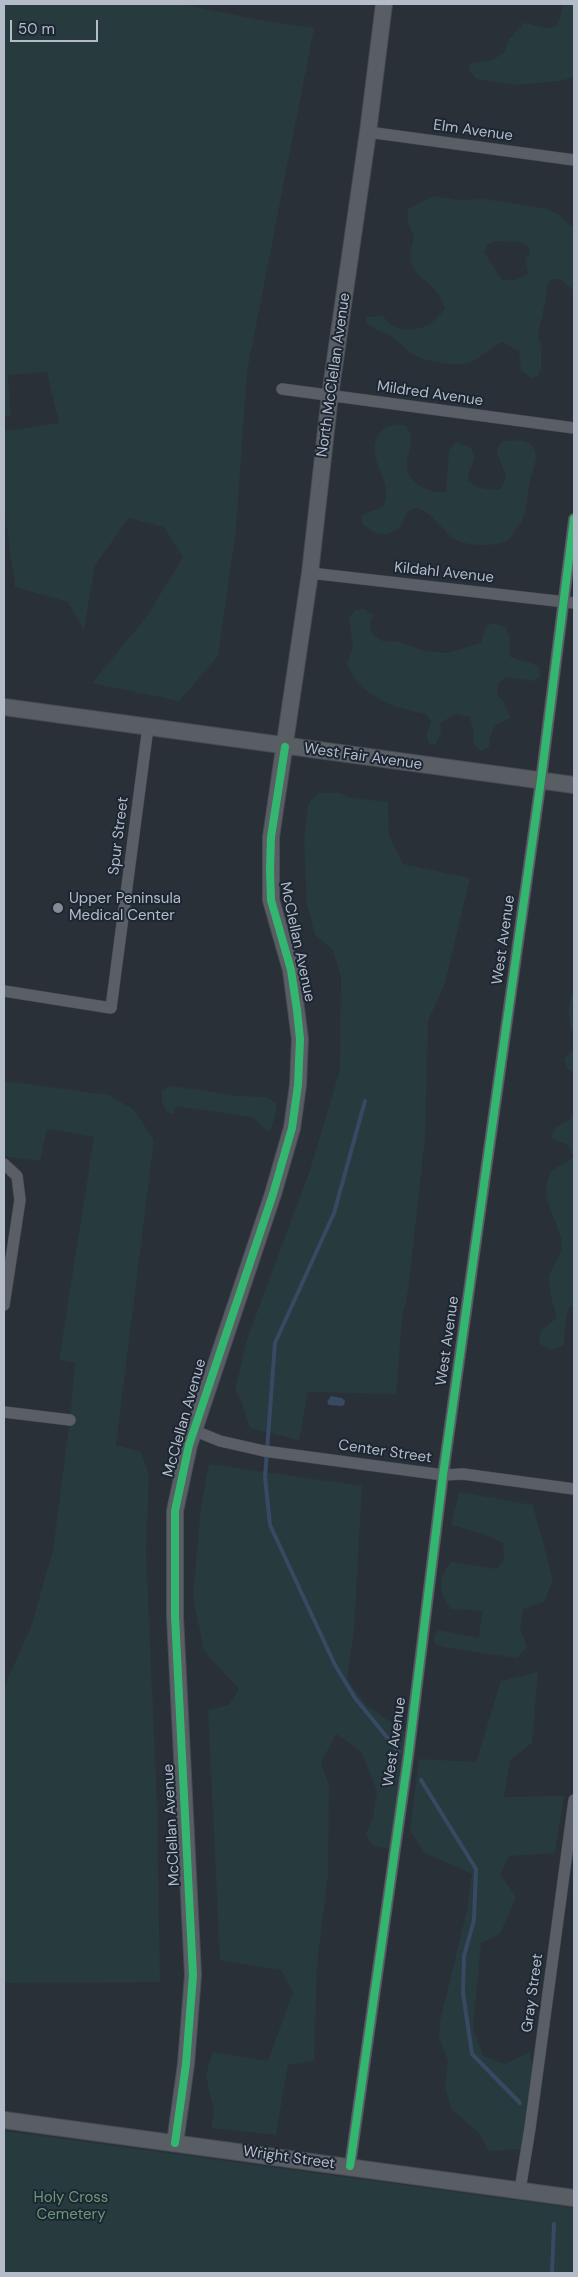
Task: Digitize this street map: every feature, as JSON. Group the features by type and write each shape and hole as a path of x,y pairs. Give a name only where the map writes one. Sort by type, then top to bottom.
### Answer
{"main road":[{"name":"North McClellan Avenue","path":"285,746 310,573 330,395 368,132 384,4"},
{"name":"West Fair Avenue","path":"4,708 574,785"},
{"name":"McClellan Avenue","path":"175,2143 186,2064 193,1975 175,1616 175,1511 184,1459 273,1194 292,1128 298,1085 299,1030 291,970 271,900 270,870 271,837 285,746"},
{"name":"Wright Street","path":"4,2120 574,2198"}],"street":[{"name":"Elm Avenue","path":"368,132 574,160"},
{"name":"Mildred Avenue","path":"282,389 574,428"},
{"name":"West Avenue","path":"350,2166 408,1758 443,1475 541,780 569,602 574,518"},
{"name":"Kildahl Avenue","path":"310,573 569,602"},
{"name":"Spur Street","path":"4,991 111,1008 148,727"},
{"path":"4,1164 17,1176 20,1200 4,1305"},
{"path":"4,1412 70,1420"},
{"name":"Center Street","path":"193,1430 220,1441 264,1451 443,1475 463,1474 574,1489"},
{"name":"Gray Street","path":"520,2190 571,1845 574,1800"}],"green space":[{"path":"4,4 182,4 258,20 314,28 247,372 236,529 218,656 179,701 92,683 147,616 183,557 164,527 129,518 95,565 84,630 68,602 15,587 4,506 4,431 59,423 47,372 8,375 11,417 4,416"},
{"path":"564,4 574,4 574,77 560,81 518,85 476,79 469,71 471,63 492,60 504,53 509,39 524,23 546,28 555,26 559,21"},
{"path":"434,196 456,200 485,199 547,209 559,215 574,229 574,290 559,279 551,279 547,286 538,335 541,346 541,368 538,376 532,378 521,371 519,351 502,342 469,363 443,363 416,356 395,339 373,328 366,322 367,317 382,316 391,325 398,328 405,330 418,329 431,323 445,308 440,297 420,277 412,263 411,252 414,237 408,223 408,209","holes":["496,241 518,242 528,246 530,255 525,258 528,274 515,280 502,280 484,252 488,244"]},
{"path":"396,424 406,426 411,436 407,463 409,474 419,485 436,492 446,492 449,450 457,442 471,448 475,459 469,472 468,481 479,487 492,489 501,489 506,477 497,452 501,442 517,440 532,445 535,449 536,458 526,509 522,521 508,540 489,545 458,541 418,508 412,509 406,515 400,528 389,533 376,533 362,523 362,515 383,507 386,488 378,466 375,445 376,439 383,430"},
{"path":"364,609 373,615 370,623 372,633 382,641 400,642 424,651 446,653 481,643 486,626 494,623 505,627 510,637 509,656 539,667 541,676 534,681 506,677 498,683 497,695 503,701 511,718 496,725 489,747 481,751 476,746 473,727 469,717 456,714 440,723 441,731 436,744 430,745 427,736 431,722 426,714 390,704 369,693 360,685 347,664 353,647 349,618 355,610"},
{"path":"318,793 338,793 352,798 388,802 389,836 403,864 470,878 445,983 428,1021 425,1138 408,1291 402,1320 396,1394 308,1392 299,1440 250,1428 241,1400 235,1391 246,1342 310,1170 340,1069 341,978 333,950 315,935 307,905 304,840 308,804"},
{"path":"574,990 574,1031 571,1029 569,1009"},
{"path":"570,1052 574,1052 574,1072 568,1069 564,1060"},
{"path":"4,1081 109,1095 134,1110 154,1140 116,1445 141,1452 149,1475 146,1550 157,1804 160,1982 4,1983 4,1687 31,1627 53,1550 70,1420 75,1363 59,1360 94,1137 47,1129 40,1161 4,1156"},
{"path":"171,1086 239,1096 267,1097 276,1103 271,1130 267,1131 252,1117 176,1106 173,1114 167,1112 162,1103 162,1090"},
{"path":"574,1114 574,1306 569,1307 567,1312 563,1346 552,1350 540,1344 539,1339 543,1329 557,1318 549,1281 562,1244 548,1200 547,1184 551,1172 573,1157 568,1145 551,1138 554,1129 570,1119"},
{"path":"209,1464 362,1486 354,1630 347,1679 366,1705 408,1734 389,1849 373,1846 366,1834 373,1817 377,1791 361,1751 336,1734 321,1763 329,1785 328,1875 317,1965 314,2061 288,2065 276,2135 211,2128 214,2112 206,2076 212,2052 268,2061 293,1992 281,1970 220,1960 208,1710 229,1705 239,1689 204,1651 193,1596 201,1506"},
{"path":"459,1492 533,1505 553,1580 544,1602 523,1609 520,1628 527,1647 517,1658 443,1647 435,1644 434,1637 438,1630 479,1638 482,1611 451,1609 444,1597 441,1585 442,1579 451,1562 497,1569 504,1559 503,1543 484,1534 451,1525"},
{"path":"538,1672 532,1743 510,1760 504,1797 564,1796 555,1853 509,1856 500,1874 516,1897 500,1934 481,1943 473,2028 483,2056 505,2064 530,2052 532,2067 521,2149 489,2151 479,2133 451,2109 445,2085 448,2061 439,2038 440,2021 467,1910 472,1874 425,1853 410,1831 419,1759 476,1762 501,1681"},
{"name":"Holy Cross Cemetery","path":"4,2131 574,2208 574,2273 4,2273"}],"water":[{"path":"331,1396 342,1398 345,1401 344,1405 329,1405 327,1402"}],"waterway":[{"path":"365,1101 334,1213 275,1343 265,1477 270,1525 335,1665 355,1698 399,1752"},
{"path":"421,1780 476,1869 474,1920 464,1956 463,1993 472,2054 520,2103"},
{"path":"552,2273 554,2224"}],"cycle path":[{"path":"350,2166 408,1758 443,1475 541,780 574,519"},
{"path":"175,2143 186,2064 193,1975 175,1616 175,1511 189,1445 273,1194 292,1128 298,1085 300,1039 291,970 271,900 270,870 271,837 285,747"}],"place":[{"name":"Upper Peninsula Medical Center","path":"58,908"}]}
